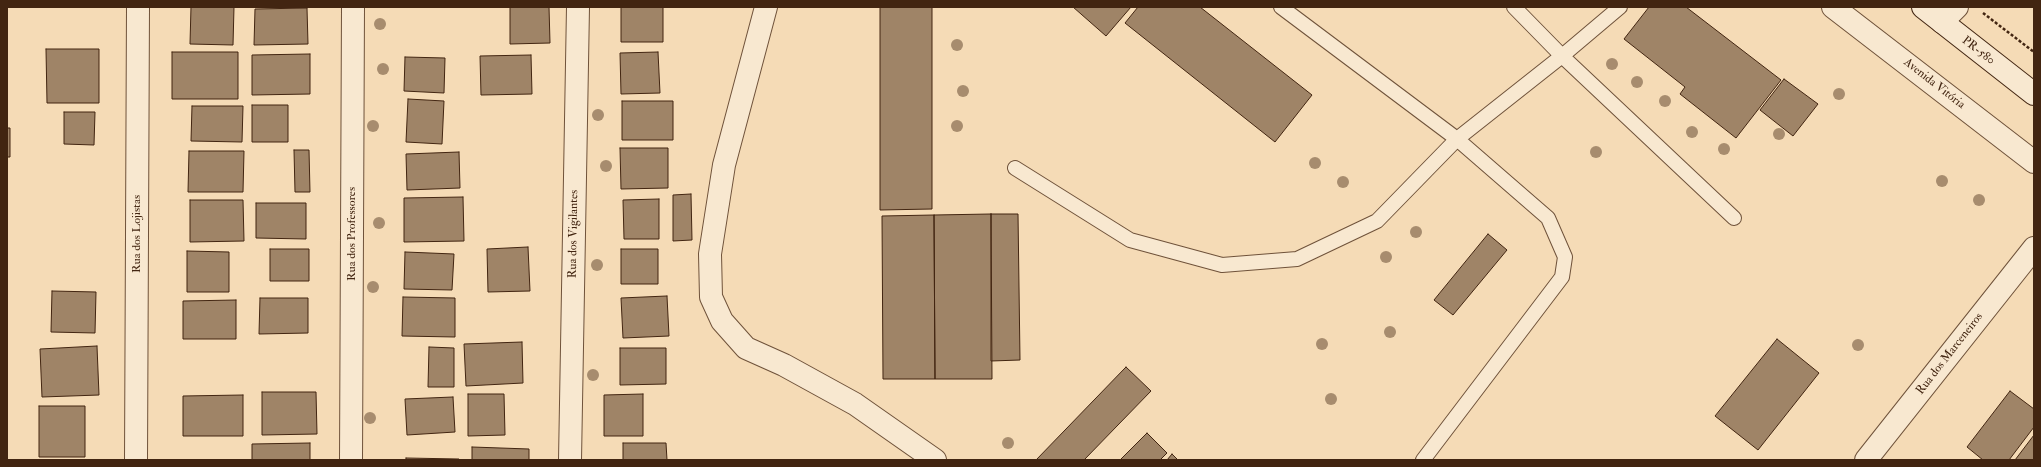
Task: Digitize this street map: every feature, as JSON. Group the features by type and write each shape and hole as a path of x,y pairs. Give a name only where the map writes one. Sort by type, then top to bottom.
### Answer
{"street":[{"name":"Rua dos Lojistas","path":"136,460 138,7"},
{"name":"Rua dos Professores","path":"351,460 353,7"},
{"name":"Rua dos Vigilantes","path":"570,460 578,7"},
{"path":"766,7 724,165 710,254 711,297 722,321 746,348 784,365 855,404 936,460"},
{"name":"Avenida Vitória","path":"1833,7 2034,162"},
{"name":"PR-580","path":"1923,7 1949,14 2034,94"},
{"name":"Rua dos Marceneiros","path":"1866,460 2034,248"}],"lane":[{"path":"1281,7 1457,139 1548,218 1564,257 1562,276 1423,460"},
{"path":"1514,7 1562,56 1734,218"},
{"path":"1015,168 1130,240 1222,265 1297,259 1377,221 1457,139 1562,56 1620,7"}],"path":[{"path":"1981,12 2034,52"}],"building":[{"path":"191,7 234,7 233,45 190,44"},
{"path":"510,7 549,7 550,43 510,44"},
{"path":"621,7 663,7 663,42 621,42"},
{"path":"880,7 932,7 932,209 880,210"},
{"path":"1073,7 1131,7 1106,36"},
{"path":"1138,7 1200,7 1312,95 1275,142 1125,23"},
{"path":"1649,7 1686,7 1781,80 1736,138 1680,94 1685,87 1624,39"},
{"path":"307,8 308,44 254,45 255,9"},
{"path":"46,49 99,49 99,103 47,103"},
{"path":"172,52 238,52 238,99 172,99"},
{"path":"658,52 660,93 621,94 620,53"},
{"path":"310,54 310,94 252,95 252,55"},
{"path":"531,55 532,94 481,95 480,56"},
{"path":"405,57 445,58 444,93 404,91"},
{"path":"1784,79 1818,104 1793,136 1760,110"},
{"path":"408,99 444,101 442,144 406,142"},
{"path":"622,101 673,101 673,140 622,140"},
{"path":"252,105 288,105 288,142 252,142"},
{"path":"192,106 243,106 242,142 191,141"},
{"path":"64,112 95,112 94,145 64,144"},
{"path":"7,128 10,128 10,157 7,157"},
{"path":"620,148 668,148 668,188 621,189"},
{"path":"294,150 309,150 310,192 295,192"},
{"path":"189,151 244,151 243,192 188,192"},
{"path":"459,152 460,188 407,190 406,154"},
{"path":"691,194 692,240 673,241 673,195"},
{"path":"463,197 464,241 404,242 404,198"},
{"path":"659,199 659,239 624,239 623,200"},
{"path":"190,200 243,200 244,241 190,242"},
{"path":"256,203 306,203 306,239 256,238"},
{"path":"991,214 1018,214 1020,360 991,361"},
{"path":"991,214 992,379 935,379 934,215"},
{"path":"934,215 935,379 883,379 882,216"},
{"path":"1488,234 1507,250 1453,315 1434,300"},
{"path":"528,247 530,291 488,292 487,249"},
{"path":"270,249 309,249 309,281 270,281"},
{"path":"621,249 658,249 658,284 621,284"},
{"path":"187,251 229,252 229,292 187,292"},
{"path":"405,252 454,254 452,290 404,289"},
{"path":"52,291 96,292 95,333 51,332"},
{"path":"667,296 669,336 623,338 621,298"},
{"path":"403,297 455,298 455,337 402,336"},
{"path":"260,298 308,298 308,333 259,334"},
{"path":"236,300 236,339 183,339 183,301"},
{"path":"1777,339 1819,373 1758,450 1715,416"},
{"path":"522,342 523,383 466,386 464,344"},
{"path":"97,346 99,395 42,397 40,349"},
{"path":"429,347 454,348 454,387 428,387"},
{"path":"620,348 666,348 666,384 620,385"},
{"path":"1126,367 1151,391 1084,460 1036,460"},
{"path":"2010,391 2034,409 2034,427 2009,460 1983,460 1967,447"},
{"path":"262,392 316,392 317,434 262,435"},
{"path":"468,394 504,394 505,435 468,436"},
{"path":"643,394 643,436 604,436 604,395"},
{"path":"243,395 243,436 183,436 183,396"},
{"path":"453,397 455,432 407,435 405,399"},
{"path":"39,406 85,406 85,457 39,457"},
{"path":"1147,433 1167,453 1160,460 1120,460"},
{"path":"2034,435 2034,460 2015,460"},
{"path":"310,443 310,460 252,460 252,444"},
{"path":"623,443 666,443 667,460 623,460"},
{"path":"472,447 529,449 529,460 472,460"},
{"path":"1172,454 1178,460 1167,460"},
{"path":"406,458 459,459 459,460 406,460"}]}
